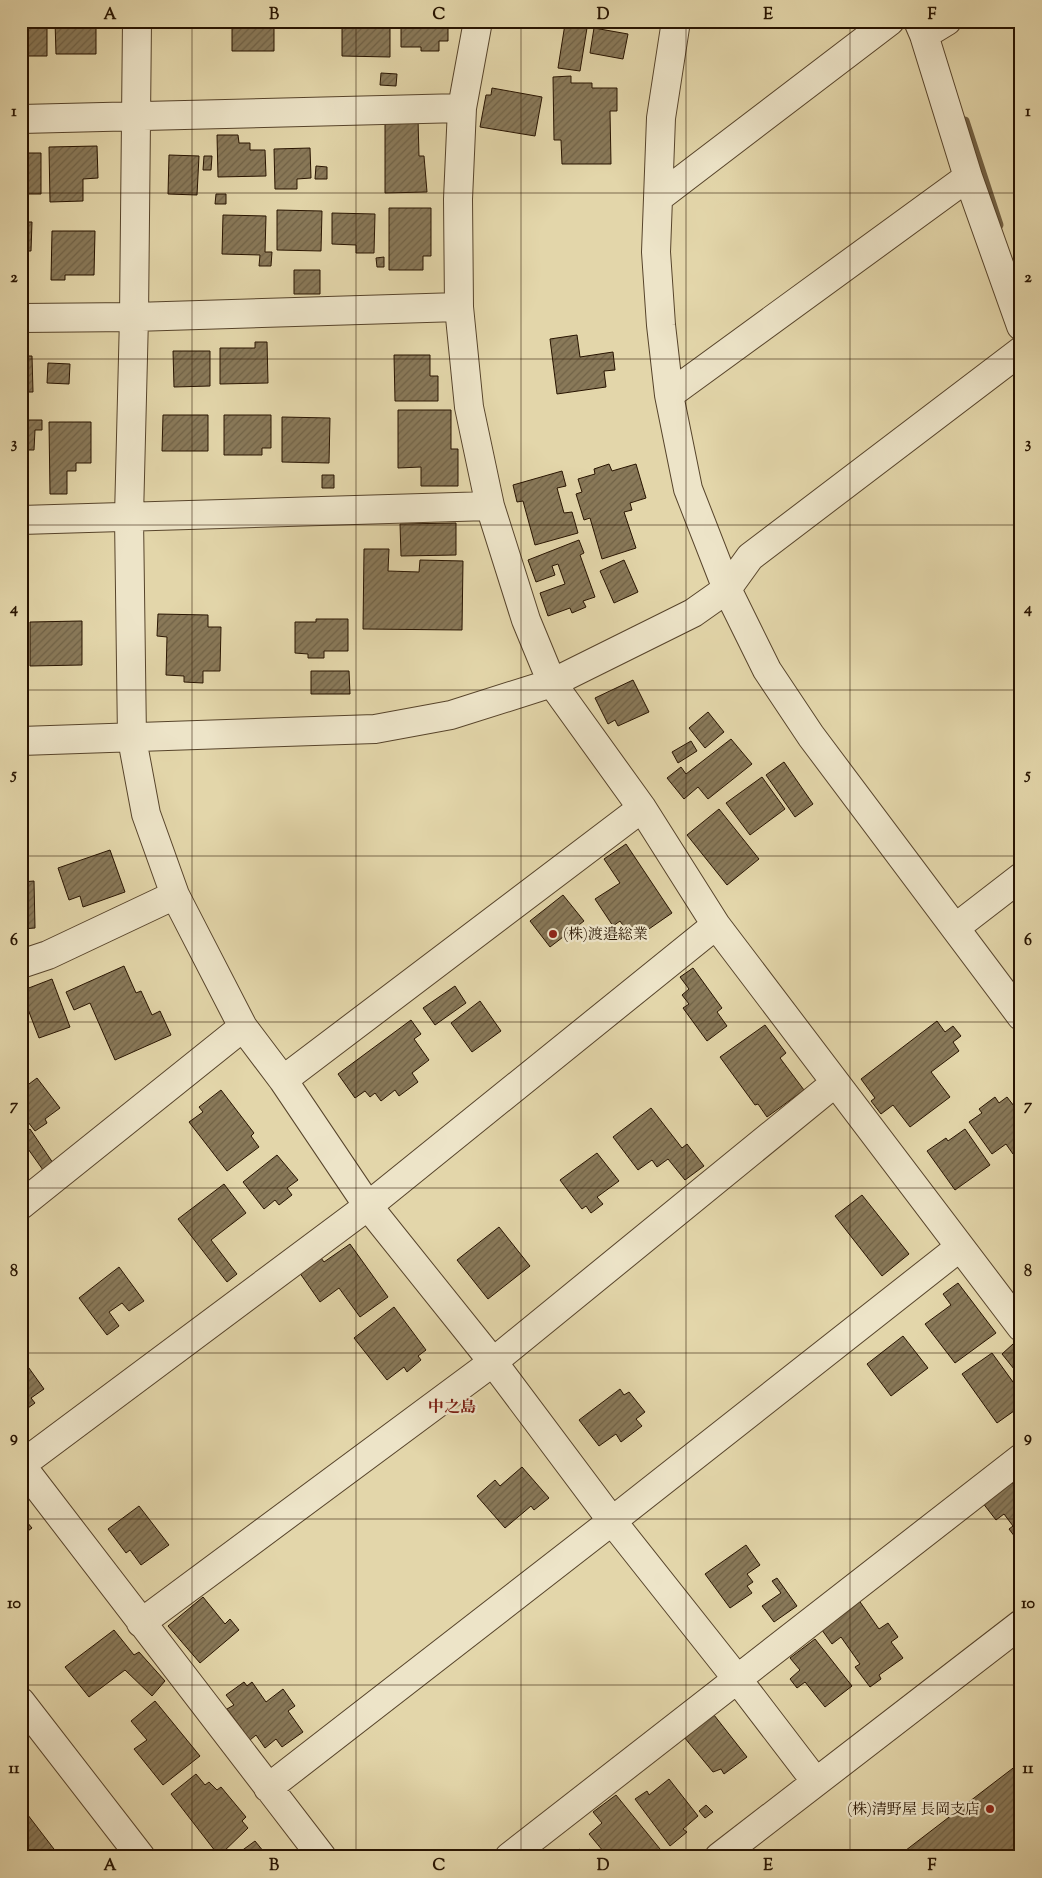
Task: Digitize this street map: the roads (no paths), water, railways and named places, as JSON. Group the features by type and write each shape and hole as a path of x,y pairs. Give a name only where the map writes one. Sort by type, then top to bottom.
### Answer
{"street":[{"path":"137,21 134,317 129,517 132,739 146,814 175,895 243,1027 283,1080 368,1206 493,1362 612,1521 816,1782"},
{"path":"478,21 462,108 458,199 459,307 469,407 490,506 526,620 552,683 642,808 716,924 1021,1327"},
{"path":"676,21 661,118 656,252 661,325 669,395 688,489 727,589 767,670 811,736 1021,1016"},
{"path":"658,198 890,21"},
{"path":"929,26 968,177 1021,326"},
{"path":"21,119 136,114 462,108"},
{"path":"669,395 968,177"},
{"path":"21,318 134,317 459,307"},
{"path":"21,741 132,739 375,729 450,715 552,683 693,613 727,589 750,557 1021,351"},
{"path":"21,520 490,506"},
{"path":"283,1080 642,808"},
{"path":"955,928 1021,877"},
{"path":"21,964 48,955 175,895"},
{"path":"322,1857 21,1465 368,1206 716,924"},
{"path":"21,1206 243,1027"},
{"path":"141,1623 493,1362 835,1083"},
{"path":"268,1788 612,1521 960,1247"},
{"path":"509,1857 1021,1458"},
{"path":"719,1857 1021,1624"},
{"path":"22,1705 141,1857"}],"waterway":[{"path":"965,121 999,225"}],"place":[{"name":"(株)渡邉総業","path":"553,934"},
{"name":"(株)清野屋 長岡支店","path":"990,1809"}],"district":[{"name":"中之島","path":"452,1406"}]}
